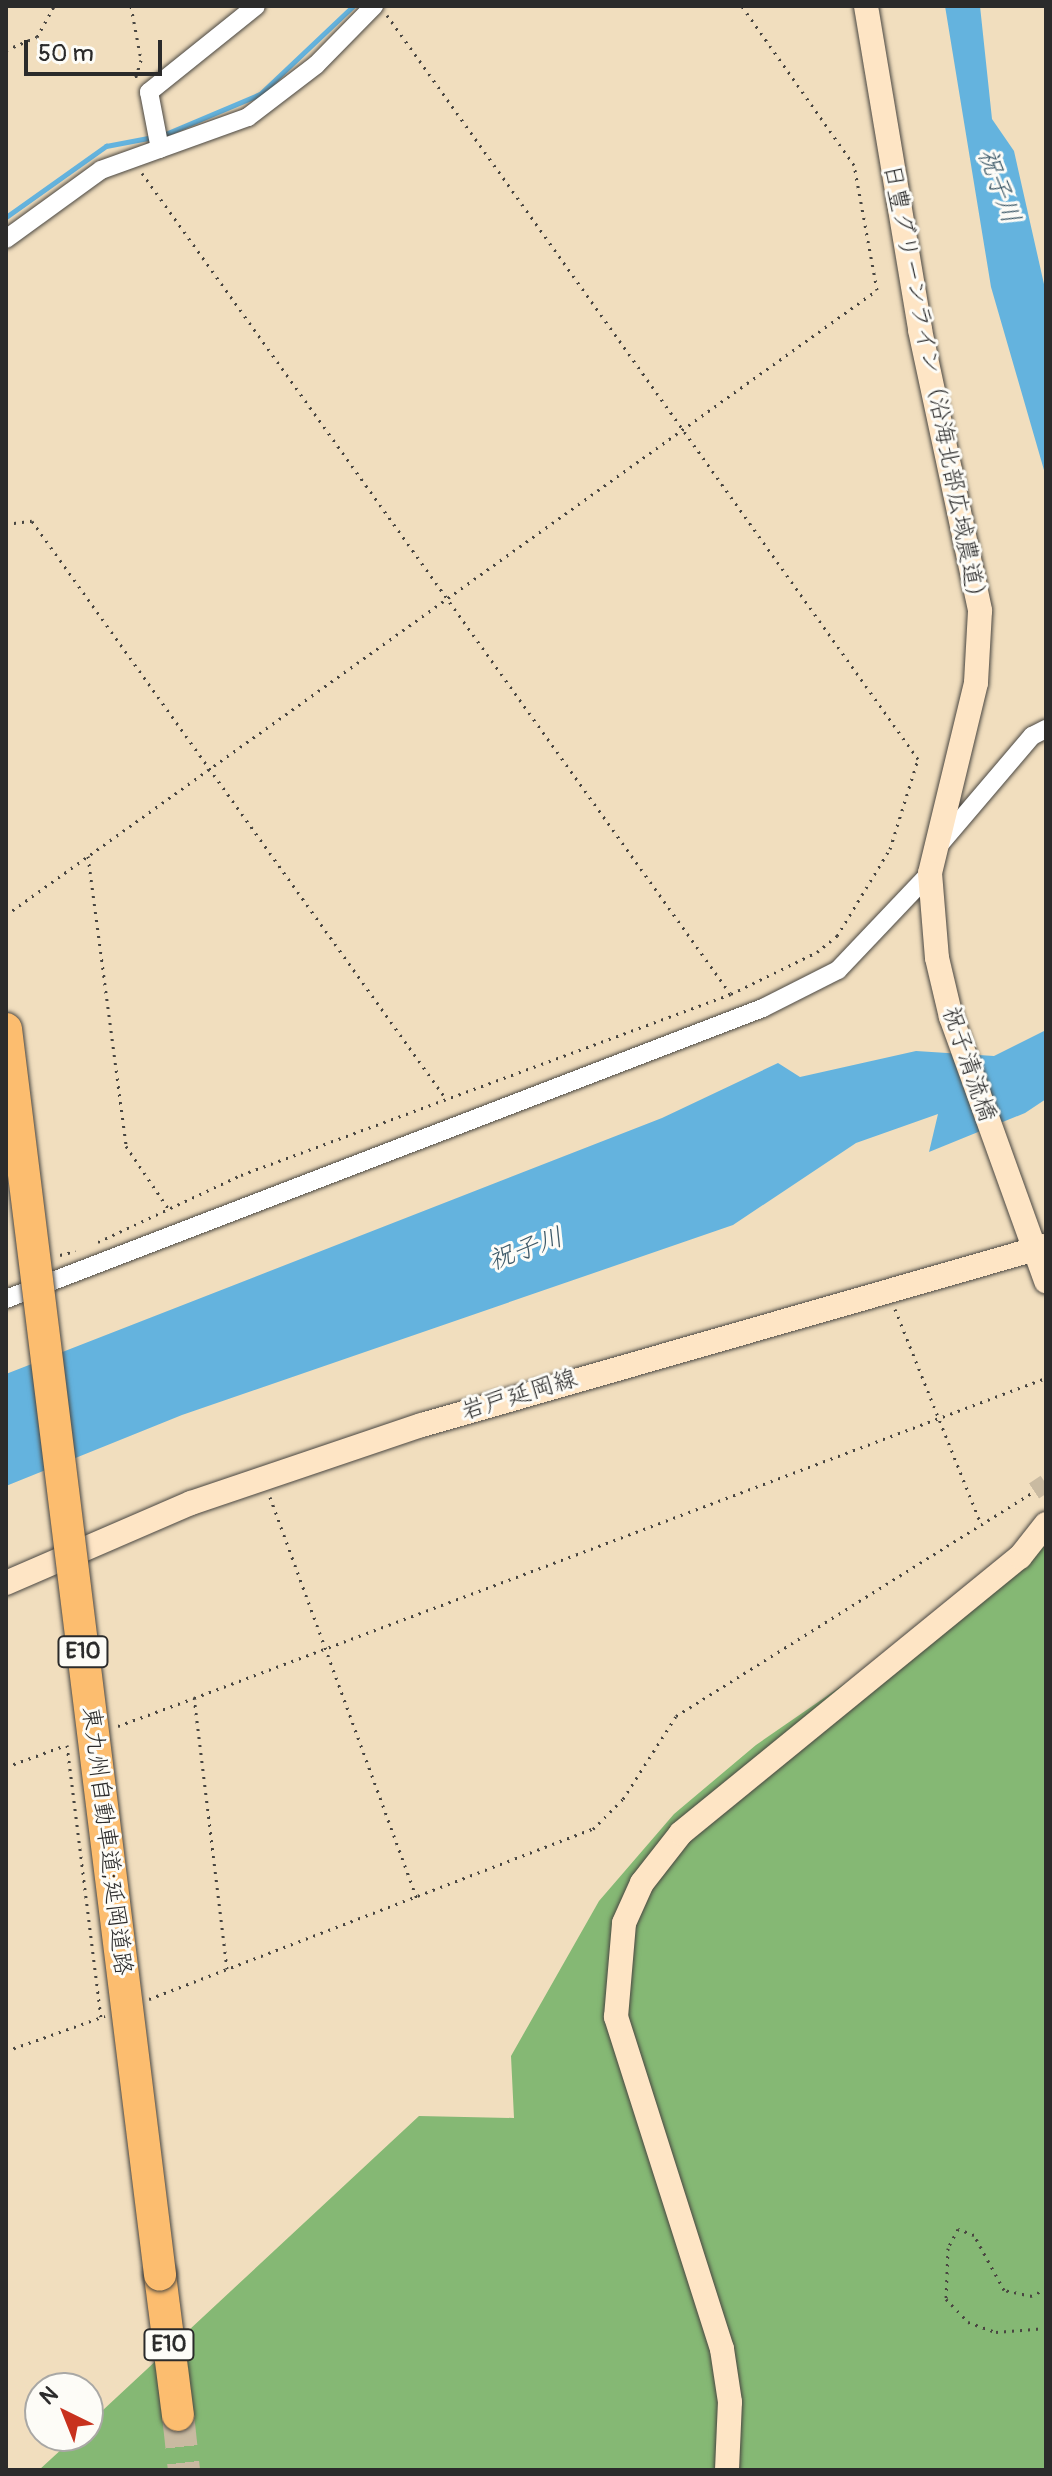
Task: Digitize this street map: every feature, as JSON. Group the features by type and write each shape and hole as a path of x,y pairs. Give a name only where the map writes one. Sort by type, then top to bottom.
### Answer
{"highway":[{"name":"東九州自動車道;延岡道路","path":"6,1029 178,2415"}],"street":[{"path":"6,239 66,190 130,157 157,139 207,137 277,98 376,6"},
{"name":"日豊グリーンライン（沿海北部広域農道）","path":"866,6 920,330 980,611 976,683 933,862 930,909"},
{"path":"157,139 149,92 248,9"},
{"path":"6,1299 792,995 838,970 933,862 1032,736 1046,729"},
{"name":"祝子清流橋","path":"930,909 951,1017 1022,1215 1040,1248"},
{"path":"1040,1248 1046,1281"},
{"name":"岩戸延岡線","path":"6,1583 262,1478 559,1380 1040,1248"},
{"path":"727,2470 730,2402 722,2349 616,2017 624,1923 642,1883 681,1833 1020,1557 1046,1524"}],"path":[{"path":"6,50 37,37 54,6"},
{"path":"131,6 141,60 133,88"},
{"path":"54,1256 444,1096 731,994 837,936 898,833 918,759 684,429 376,6"},
{"path":"6,915 877,290 854,165 742,6"},
{"path":"130,157 731,994"},
{"path":"6,524 32,521 444,1096"},
{"path":"88,856 126,1146 168,1208"},
{"path":"887,1291 941,1418 980,1522"},
{"path":"227,1969 194,1698 1046,1378"},
{"path":"262,1478 417,1899"},
{"path":"143,2001 417,1899 593,1829 623,1799 676,1716 748,1677 980,1522 1034,1491"},
{"path":"67,1745 101,2017"},
{"path":"6,2051 115,2012"},
{"path":"1046,2288 1032,2296 1004,2290 974,2235 958,2229 948,2248 946,2299 968,2322 996,2332 1046,2328"}],"green space":[{"path":"1046,1545 1046,2470 39,2470 59,2452 104,2452 104,2409 419,2116 514,2118 511,2056 599,1901 674,1814 756,1745"}],"water":[{"name":"祝子川","path":"945,6 980,6 992,119 1014,151 1046,293 1046,477 991,287"},
{"name":"祝子川","path":"1046,1030 1046,1099 1025,1113 929,1152 938,1114 856,1143 733,1225 182,1415 6,1486 6,1374 662,1118 778,1063 800,1077 916,1051 994,1056"}],"waterway":[{"path":"163,135 260,94 353,6"},
{"path":"6,217 106,146 153,137"}],"tunnel":[{"path":"1034,1491 1046,1483"},
{"path":"178,2415 184,2470"}]}
